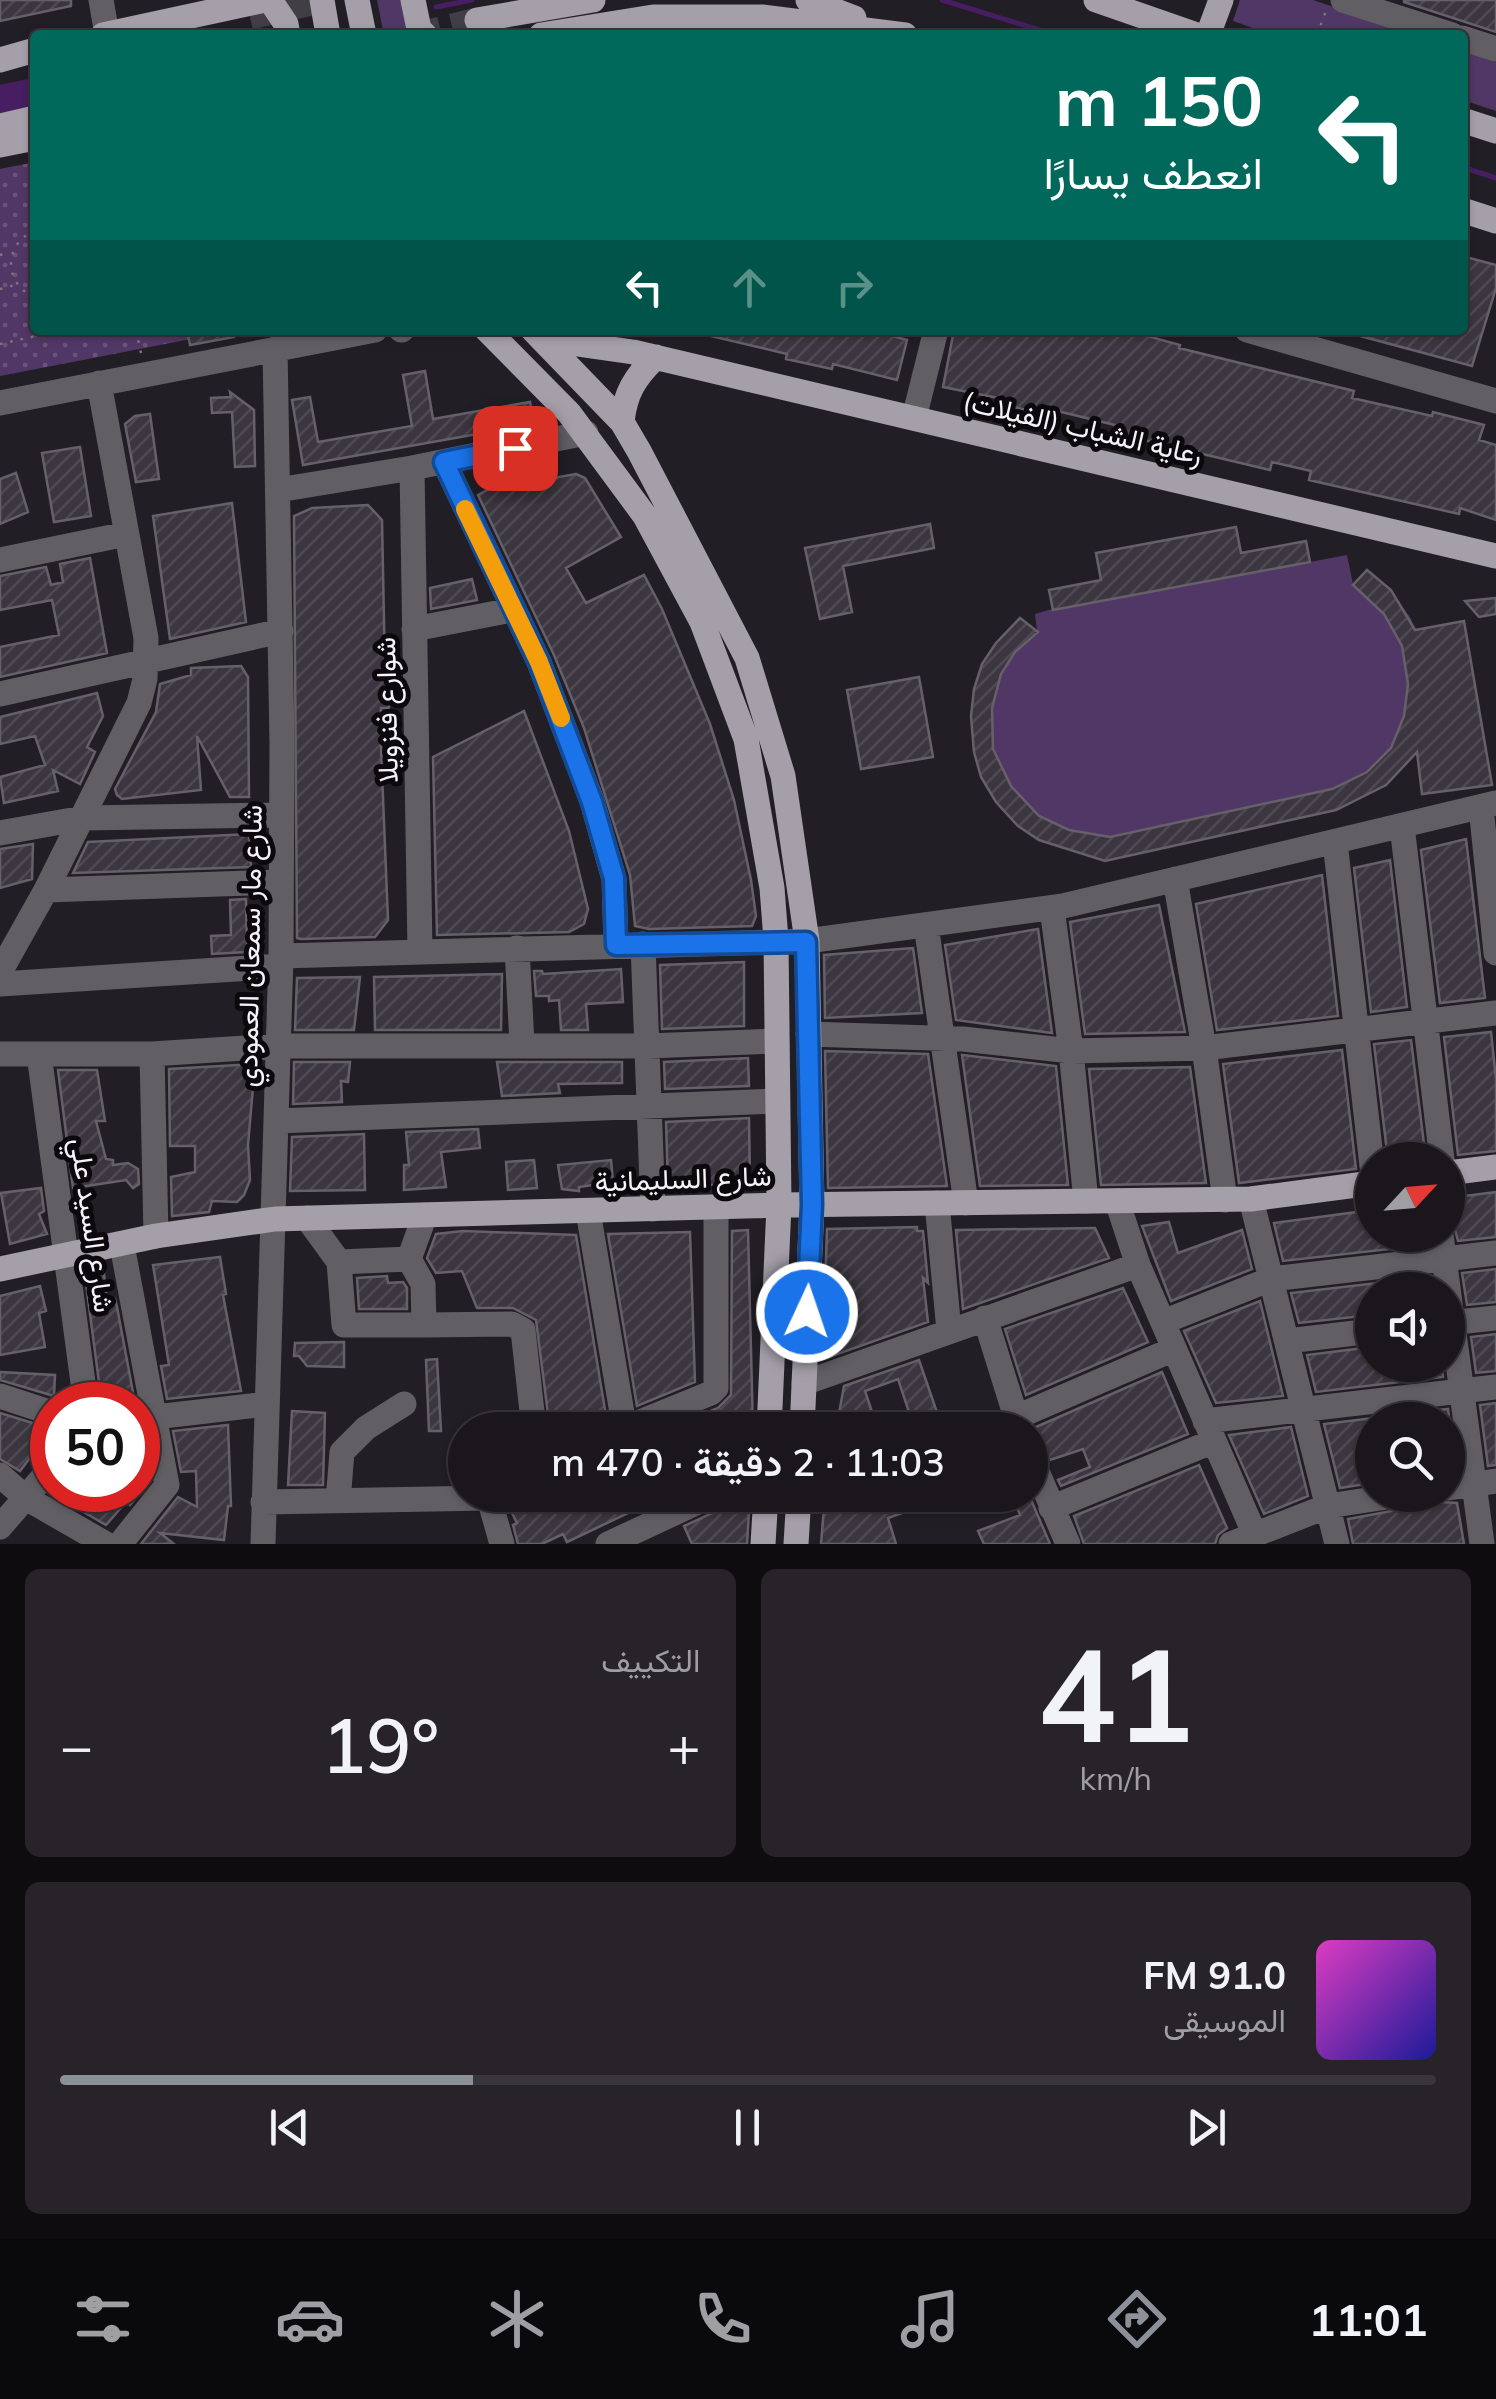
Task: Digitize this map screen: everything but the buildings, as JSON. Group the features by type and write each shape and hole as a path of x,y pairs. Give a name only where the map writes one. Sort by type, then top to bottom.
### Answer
{"main road":[{"path":"322,0 327,30"},
{"path":"358,0 363,30"},
{"path":"413,0 420,30"},
{"path":"477,20 593,0"},
{"path":"808,0 888,30"},
{"path":"1096,0 1183,30"},
{"path":"1210,30 1221,0"},
{"path":"120,30 208,6 262,6 286,24 287,30"},
{"path":"179,30 262,6"},
{"path":"570,30 653,16 762,17 871,30"},
{"path":"0,62 30,52"},
{"path":"0,62 30,60"},
{"path":"0,126 30,119"},
{"path":"1468,122 1496,132"},
{"path":"0,145 30,151"},
{"path":"1468,212 1496,220"},
{"path":"492,335 586,433 646,516 702,622 746,739 772,888 776,940 779,1205 770,1412"},
{"path":"538,335 622,422 746,658 783,776 806,942 812,1205 803,1412"},
{"name":"رعاية الشباب (الفيلات)","path":"542,335 656,358 1496,556"},
{"path":"622,422 624,400 637,375 656,358"},
{"path":"1465,1171 1496,1166"},
{"name":"شارع السليمانية","path":"0,1268 156,1236 275,1219 779,1205 1224,1200 1355,1185"},
{"path":"763,1544 765,1512"},
{"path":"796,1544 797,1512"}],"street":[{"path":"101,0 105,30"},
{"path":"1343,0 1436,30"},
{"path":"1468,40 1496,49"},
{"path":"0,403 349,335"},
{"path":"914,418 935,335"},
{"path":"1265,335 1496,401"},
{"name":"شارع مار سمعان العمودي","path":"262,1544 281,961 281,632 275,349"},
{"path":"0,972 46,890 139,703 146,663 146,638 99,384"},
{"path":"278,490 586,433"},
{"path":"444,462 539,662 592,802 614,878 616,945"},
{"name":"شوارع فنزويلا","path":"412,468 420,951"},
{"path":"0,560 126,534"},
{"path":"414,628 512,610"},
{"path":"0,694 281,632"},
{"path":"0,984 420,951 806,942 1052,908 1488,805 1496,953"},
{"path":"0,833 82,818 280,815"},
{"path":"1402,826 1440,1142"},
{"path":"1334,842 1369,1142"},
{"path":"1175,880 1204,1048 1224,1200"},
{"path":"46,890 281,882"},
{"path":"1052,908 1086,1201"},
{"path":"926,925 966,1203"},
{"path":"643,944 653,1209"},
{"path":"517,948 522,1044"},
{"path":"808,1034 944,1038 1071,1051 1204,1048 1496,1013"},
{"path":"0,1054 152,1054 277,1046 647,1046 776,1041"},
{"name":"شارع السيد علي","path":"39,1054 83,1382"},
{"path":"152,1054 156,1236"},
{"path":"277,1122 777,1101"},
{"path":"1251,1199 1337,1544"},
{"path":"1118,1201 1138,1264 1210,1431 1243,1539 1328,1506 1355,1502"},
{"path":"937,1203 949,1331"},
{"path":"588,1211 623,1419 630,1426 710,1394 716,1388 716,1207"},
{"path":"409,1259 426,1215"},
{"path":"307,1218 339,1262 344,1324 512,1324 523,1330 532,1412"},
{"path":"122,1245 141,1382"},
{"path":"1465,1250 1496,1253"},
{"path":"1163,1322 1271,1279 1420,1252"},
{"path":"339,1262 409,1259"},
{"path":"409,1259 423,1284 424,1325"},
{"path":"804,1384 1138,1264"},
{"path":"986,1318 1014,1412"},
{"path":"1465,1321 1496,1318"},
{"path":"1287,1341 1355,1334"},
{"path":"1043,1412 1174,1349"},
{"path":"1460,1382 1486,1482 1482,1544"},
{"path":"1051,1508 1210,1431 1304,1410 1496,1387"},
{"path":"0,1396 30,1406"},
{"path":"160,1416 268,1404"},
{"path":"338,1501 342,1452 366,1428 404,1404"},
{"path":"160,1463 167,1485 160,1494"},
{"path":"0,1476 26,1498 106,1544"},
{"path":"0,1527 30,1493"},
{"path":"263,1502 448,1498"},
{"path":"1048,1500 1068,1544"},
{"path":"120,1544 145,1512"},
{"path":"494,1512 502,1544"},
{"path":"608,1544 677,1512"}],"path":[{"path":"1319,30 1330,0"},
{"path":"30,233 17,242 12,252 16,285 30,295"},
{"path":"0,255 12,252"},
{"path":"0,289 16,285"},
{"path":"0,344 40,335"},
{"path":"137,335 145,374"}],"shaded area":[{"path":"377,0 401,0 408,30 383,30"},
{"path":"1240,0 1313,0 1402,30 1259,30 1233,21"},
{"path":"1468,52 1496,62 1496,111 1468,102"},
{"path":"30,163 30,335 190,335 191,339 0,376 0,169"},
{"path":"1236,527 1242,553 1306,541 1310,562 1347,555 1353,584 1367,570 1391,590 1411,619 1422,648 1419,738 1408,762 1386,785 1336,810 1105,861 1039,840 1018,826 996,802 981,777 974,752 971,716 982,664 1037,631 1035,614 1052,609 1049,590 1101,580 1096,553"}],"waterway":[{"path":"436,7 472,0"},
{"path":"942,0 1040,30"},
{"path":"0,100 30,94"},
{"path":"1468,169 1496,178"}],"tunnel":[{"path":"250,17 325,0"},
{"path":"436,30 477,20"}],"slow traffic":[{"path":"465,509 539,662 561,718"}],"route":[{"path":"515,448 444,462 539,662 592,802 614,878 616,945 806,942 812,1205 807,1312"}]}
